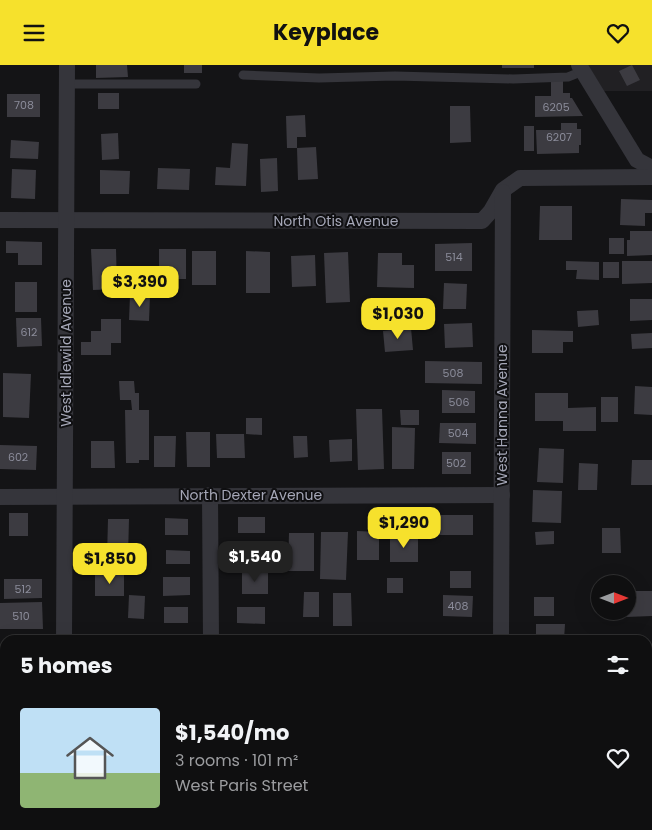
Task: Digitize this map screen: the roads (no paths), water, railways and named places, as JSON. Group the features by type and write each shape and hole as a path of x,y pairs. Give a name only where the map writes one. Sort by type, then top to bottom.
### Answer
{"street":[{"name":"West Idlewild Avenue","path":"64,635 67,65"},
{"path":"581,68 637,160 652,168"},
{"path":"503,190 520,178 652,177"},
{"name":"North Otis Avenue","path":"0,220 482,221 491,211 503,190"},
{"name":"West Hanna Avenue","path":"501,635 503,190"},
{"path":"210,495 211,635"},
{"name":"North Dexter Avenue","path":"0,497 502,495"}],"lane":[{"path":"243,75 319,79 395,76 512,79 568,77 581,68"},
{"path":"67,84 196,83"}]}
